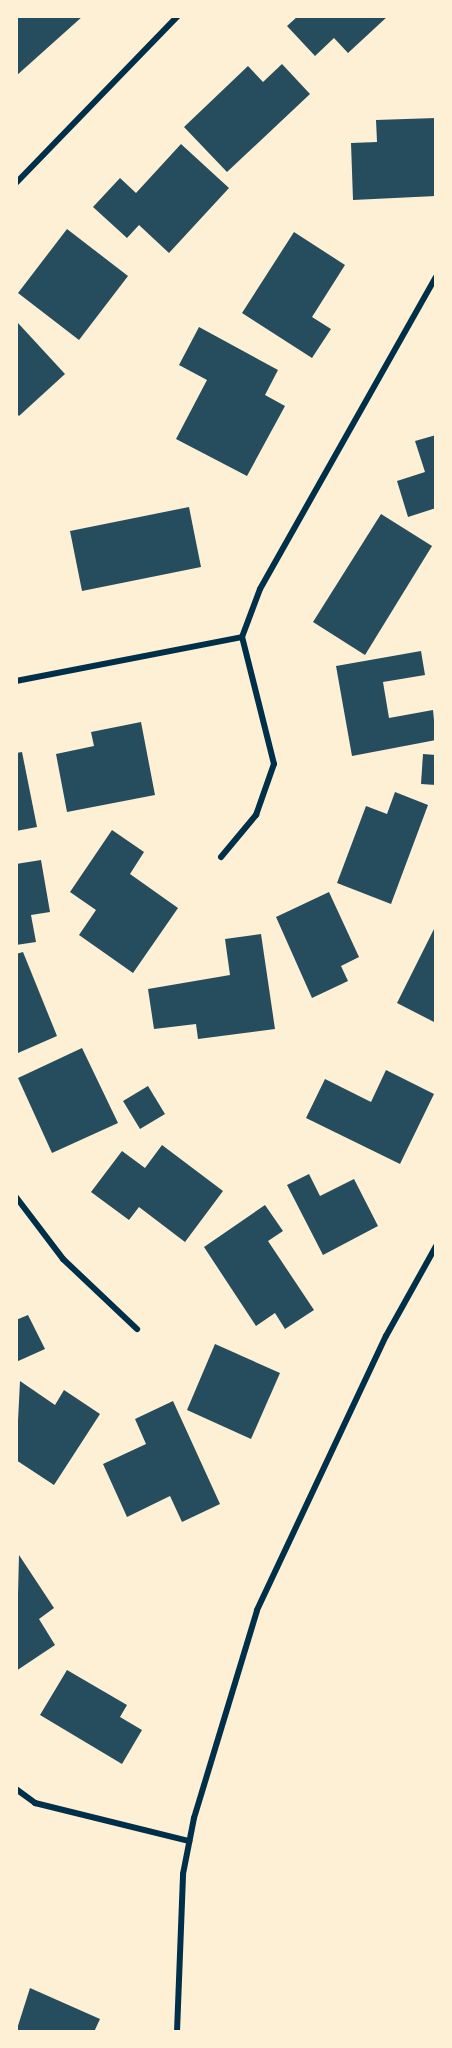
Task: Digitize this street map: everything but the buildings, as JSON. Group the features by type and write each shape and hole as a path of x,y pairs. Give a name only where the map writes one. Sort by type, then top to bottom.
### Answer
{"street":[{"path":"16,183 178,16"},
{"path":"221,857 256,815 274,764 242,637 260,589 435,277"},
{"path":"16,681 242,637"},
{"path":"16,1197 63,1259 137,1329"},
{"path":"177,2031 183,1874 189,1841 257,1610 386,1336 435,1246"},
{"path":"16,1789 35,1803 189,1841"}]}
